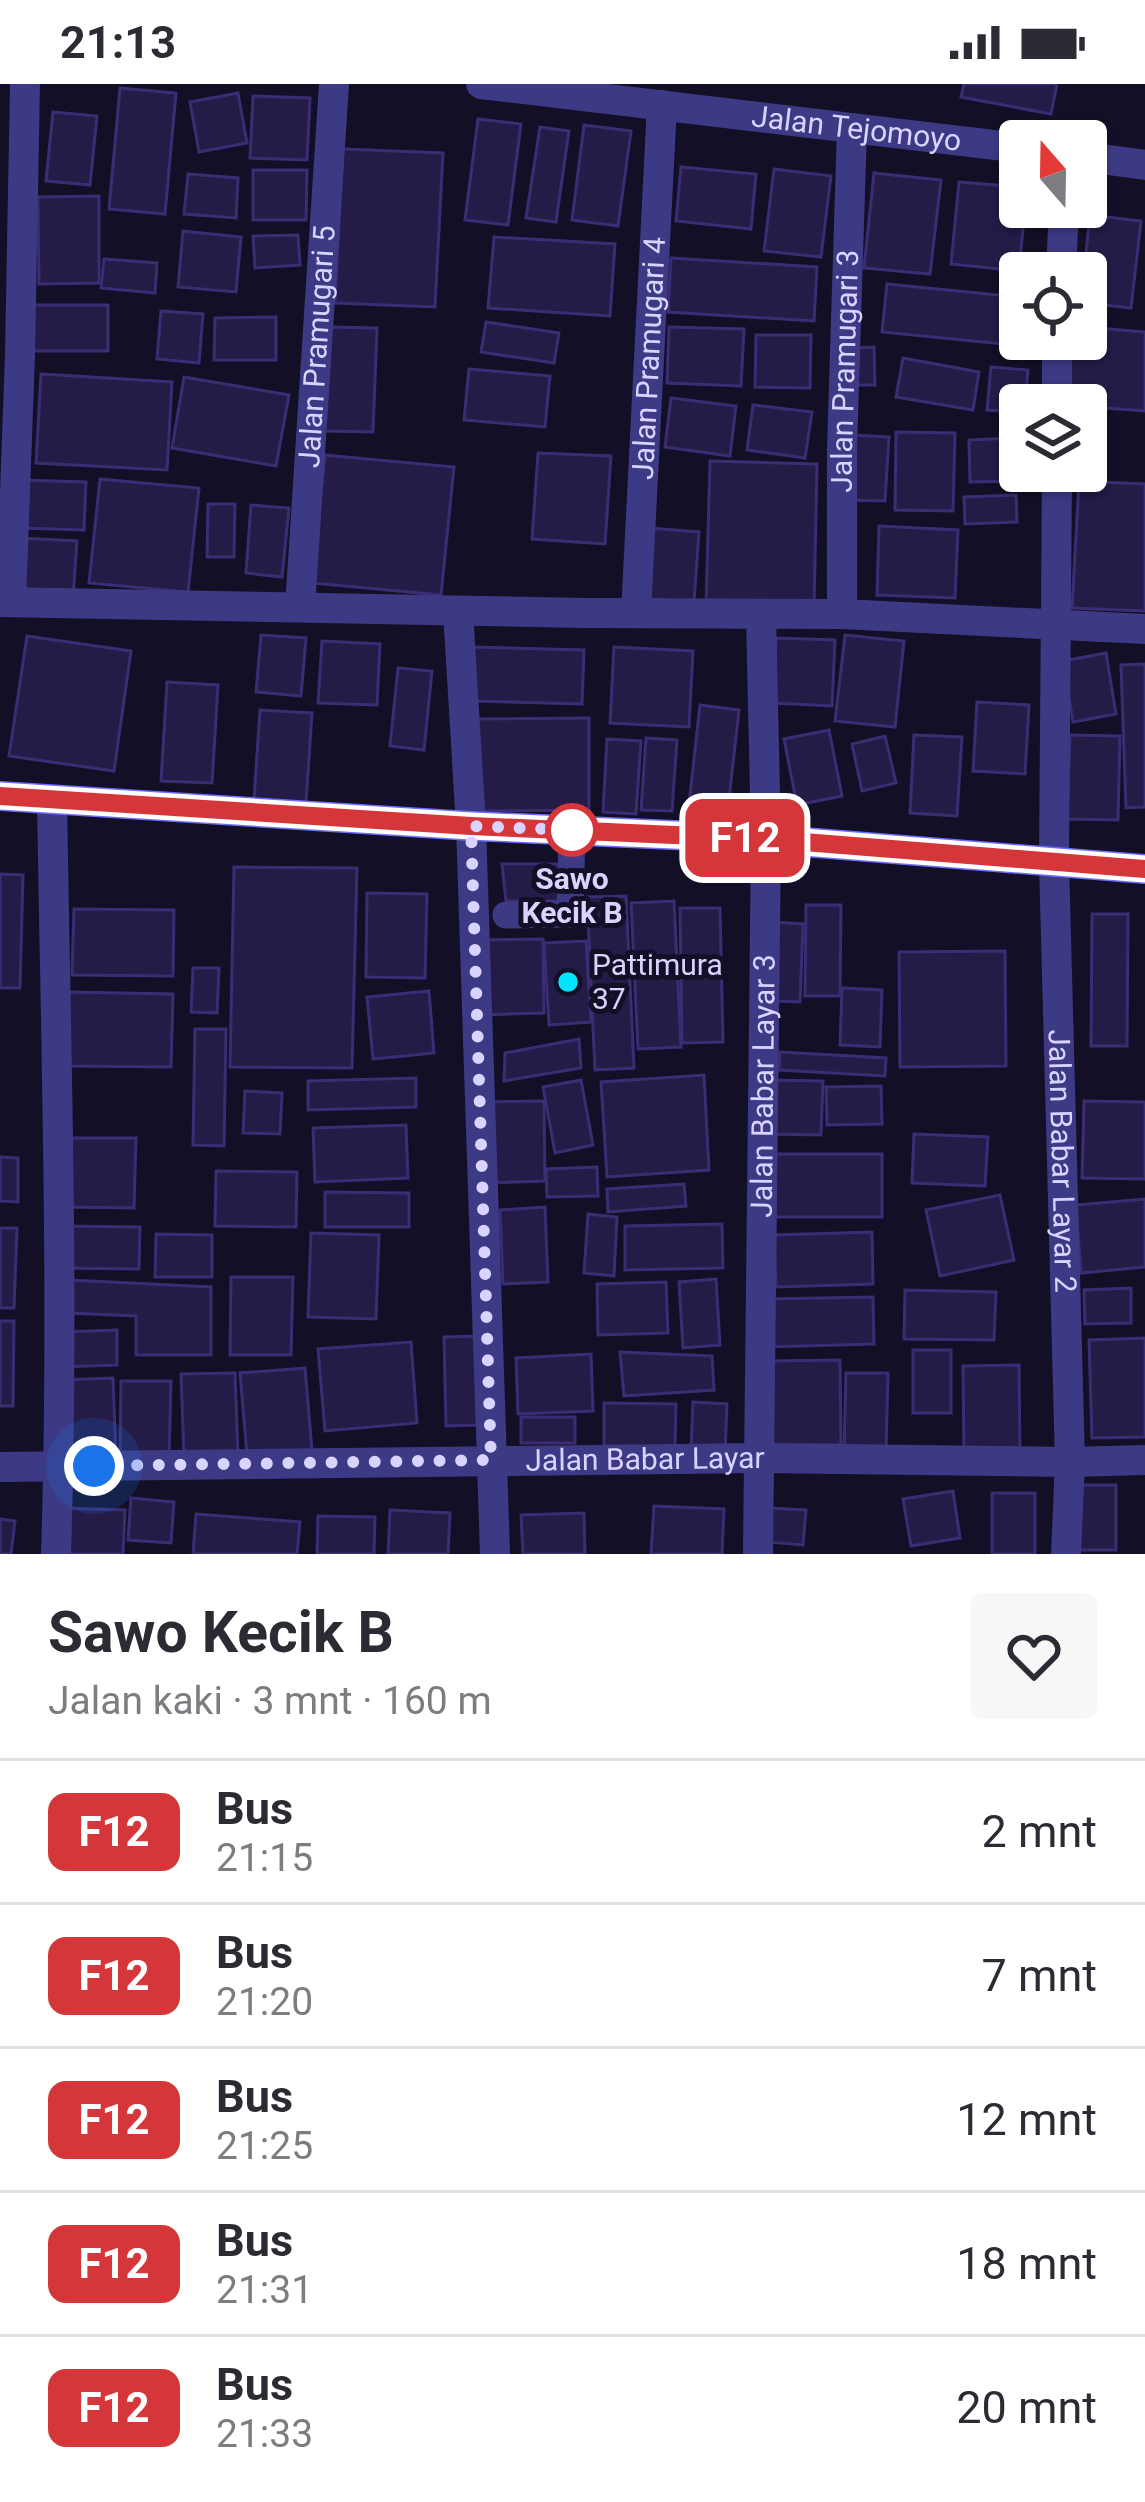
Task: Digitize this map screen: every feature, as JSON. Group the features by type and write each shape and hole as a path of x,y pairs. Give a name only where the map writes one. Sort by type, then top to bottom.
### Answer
{"main road":[{"path":"0,796 766,839 1145,869"}],"street":[{"path":"25,84 20,355 5,602 842,614 1145,629"},
{"name":"Jalan Pramugari 5","path":"300,607 334,84"},
{"name":"Jalan Tejomoyo","path":"481,84 999,146"},
{"name":"Jalan Pramugari 4","path":"635,614 662,105"},
{"name":"Jalan Pramugari 3","path":"842,614 852,128"},
{"path":"1107,160 1145,165"},
{"name":"Jalan Babar Layar 2","path":"1057,492 1054,862 1070,1462 1066,1554"},
{"path":"458,610 471,826 495,1554"},
{"name":"Jalan Babar Layar 3","path":"758,1554 766,839 761,616"},
{"path":"52,800 56,1554"},
{"name":"Jalan Babar Layar","path":"0,1467 758,1458 1145,1460"}],"lane":[{"path":"506,915 570,914 572,830"}],"building":[{"path":"964,84 1057,84 1051,114 961,97"},
{"path":"120,88 176,93 165,214 109,209"},
{"path":"238,93 247,143 199,152 190,102"},
{"path":"253,96 310,98 307,160 250,158"},
{"path":"53,112 97,116 90,185 46,181"},
{"path":"478,119 521,124 508,225 465,220"},
{"path":"584,125 631,131 618,226 572,220"},
{"path":"540,127 569,131 556,222 526,218"},
{"path":"343,149 443,153 435,307 335,303"},
{"path":"681,167 756,174 751,229 676,221"},
{"path":"774,169 831,176 821,257 764,251"},
{"path":"253,170 307,170 306,220 253,220"},
{"path":"874,173 941,180 930,274 864,268"},
{"path":"188,174 238,178 236,218 184,214"},
{"path":"959,182 999,185 999,228 1023,228 1021,252 999,252 999,269 951,264"},
{"path":"99,196 99,283 39,284 38,197"},
{"path":"1107,217 1141,221 1131,308 1107,305 1107,252 1086,252 1089,228 1107,228"},
{"path":"183,231 241,237 236,292 178,287"},
{"path":"298,235 300,265 255,268 253,236"},
{"path":"494,237 615,244 610,316 488,308"},
{"path":"671,258 817,267 814,321 668,312"},
{"path":"104,259 157,263 155,293 101,288"},
{"path":"887,284 999,295 999,344 882,332"},
{"path":"32,305 108,305 108,351 32,351"},
{"path":"161,311 203,314 199,363 157,359"},
{"path":"276,317 276,360 214,360 215,318"},
{"path":"486,322 559,333 554,363 481,352"},
{"path":"328,327 377,328 373,432 324,431"},
{"path":"669,327 744,329 741,386 667,383"},
{"path":"1107,329 1145,332 1145,411 1107,408 1107,384 1068,384 1069,360 1107,360"},
{"path":"756,335 811,335 810,388 755,387"},
{"path":"874,347 875,385 852,385 852,348"},
{"path":"903,358 979,372 973,410 896,397"},
{"path":"991,367 1028,370 1027,384 999,384 999,411 987,410"},
{"path":"469,369 550,376 545,427 464,420"},
{"path":"41,374 172,382 167,470 36,463"},
{"path":"184,377 289,395 276,466 172,448"},
{"path":"671,398 736,406 730,456 665,447"},
{"path":"753,405 812,412 805,458 747,450"},
{"path":"896,432 955,433 953,511 895,510"},
{"path":"851,435 889,437 885,501 847,500"},
{"path":"999,439 999,481 970,482 969,440"},
{"path":"538,453 611,456 605,544 532,539"},
{"path":"325,455 454,467 441,595 312,583"},
{"path":"710,461 817,464 814,608 706,606"},
{"path":"100,479 199,488 188,592 89,583"},
{"path":"21,480 86,482 84,530 20,528"},
{"path":"1107,482 1145,484 1145,611 1072,608 1078,492 1107,492"},
{"path":"1016,495 1017,522 965,524 964,497"},
{"path":"208,504 235,504 234,557 207,557"},
{"path":"251,505 289,508 282,577 246,573"},
{"path":"879,526 958,530 955,598 877,595"},
{"path":"649,528 699,532 694,602 644,599"},
{"path":"20,538 77,541 73,598 16,595"},
{"path":"261,635 306,638 301,696 256,692"},
{"path":"845,635 904,641 895,727 835,721"},
{"path":"27,636 131,651 114,771 9,756"},
{"path":"776,638 835,640 832,706 773,703"},
{"path":"322,641 380,644 377,705 318,703"},
{"path":"473,647 584,650 582,704 471,701"},
{"path":"614,647 693,651 689,727 610,723"},
{"path":"1106,653 1116,714 1073,722 1063,661"},
{"path":"1145,664 1145,807 1126,808 1121,665"},
{"path":"398,668 432,671 424,750 390,746"},
{"path":"167,682 218,685 212,783 161,781"},
{"path":"977,702 1029,705 1025,774 973,771"},
{"path":"700,705 739,710 726,826 687,822"},
{"path":"260,710 312,713 306,803 254,799"},
{"path":"589,718 589,810 476,811 476,719"},
{"path":"829,730 842,796 797,805 784,739"},
{"path":"914,735 962,737 957,816 910,813"},
{"path":"1070,735 1120,736 1118,820 1067,819"},
{"path":"885,736 896,783 862,791 852,744"},
{"path":"646,738 677,740 672,811 641,810"},
{"path":"607,739 641,741 636,814 603,812"},
{"path":"502,864 563,864 561,901 506,901"},
{"path":"234,867 357,868 352,1068 230,1067"},
{"path":"0,874 23,875 20,988 0,988"},
{"path":"367,893 427,894 425,978 366,977"},
{"path":"626,896 634,1068 595,1070 587,897"},
{"path":"674,901 681,1047 638,1049 631,903"},
{"path":"806,905 841,905 840,996 805,996"},
{"path":"680,908 720,908 723,1042 682,1043"},
{"path":"74,909 174,910 173,976 72,975"},
{"path":"1092,914 1128,914 1127,1046 1091,1046"},
{"path":"774,922 803,924 800,1002 772,1001"},
{"path":"543,939 544,1013 479,1015 478,940"},
{"name":"Pattimura 37","path":"586,941 591,1022 549,1025 544,943"},
{"path":"1005,951 1006,1066 900,1067 899,952"},
{"path":"193,968 219,968 217,1013 191,1012"},
{"path":"842,988 882,990 880,1047 840,1045"},
{"path":"429,991 434,1053 373,1059 367,997"},
{"path":"68,992 173,994 171,1067 67,1066"},
{"path":"195,1029 226,1029 224,1146 193,1145"},
{"path":"579,1039 581,1068 504,1081 505,1053"},
{"path":"780,1052 886,1058 885,1076 779,1070"},
{"path":"704,1075 709,1170 607,1177 601,1082"},
{"path":"416,1078 416,1107 308,1110 308,1081"},
{"path":"581,1080 593,1145 555,1153 543,1087"},
{"path":"768,1080 823,1081 821,1135 767,1134"},
{"path":"881,1086 882,1124 827,1125 826,1087"},
{"path":"245,1091 282,1093 280,1134 243,1133"},
{"path":"544,1101 545,1181 485,1183 483,1102"},
{"path":"1084,1101 1145,1102 1145,1179 1082,1178"},
{"path":"406,1125 408,1178 315,1182 313,1128"},
{"path":"914,1134 988,1137 985,1186 912,1183"},
{"path":"67,1138 136,1138 134,1208 65,1207"},
{"path":"774,1154 882,1154 882,1217 774,1217"},
{"path":"0,1157 18,1158 18,1202 0,1201"},
{"path":"597,1167 598,1196 547,1197 546,1169"},
{"path":"216,1171 297,1172 296,1227 215,1226"},
{"path":"684,1184 686,1206 608,1212 607,1189"},
{"path":"325,1192 409,1193 409,1227 325,1227"},
{"path":"1000,1195 1014,1260 940,1276 926,1210"},
{"path":"1145,1199 1145,1267 1081,1273 1076,1205"},
{"path":"545,1207 548,1282 503,1284 500,1210"},
{"path":"588,1214 617,1217 614,1276 584,1273"},
{"path":"722,1224 723,1268 625,1270 625,1226"},
{"path":"59,1226 140,1227 139,1269 58,1268"},
{"path":"0,1228 17,1228 14,1308 0,1308"},
{"path":"872,1232 873,1284 776,1287 774,1235"},
{"path":"311,1233 379,1235 376,1319 308,1317"},
{"path":"156,1234 212,1235 212,1277 155,1277"},
{"path":"231,1277 293,1277 291,1355 230,1355"},
{"path":"716,1279 720,1345 683,1348 679,1282"},
{"path":"70,1280 211,1287 211,1355 136,1355 136,1316 69,1313"},
{"path":"666,1282 668,1333 598,1335 597,1284"},
{"path":"1131,1288 1131,1323 1085,1324 1084,1290"},
{"path":"905,1290 996,1292 994,1340 904,1339"},
{"path":"873,1297 874,1344 765,1347 764,1299"},
{"path":"0,1321 14,1321 13,1406 0,1406"},
{"path":"117,1330 117,1365 62,1367 61,1332"},
{"path":"478,1336 479,1425 446,1426 444,1337"},
{"path":"1145,1338 1145,1437 1092,1438 1089,1340"},
{"path":"411,1342 417,1423 325,1431 318,1349"},
{"path":"913,1350 951,1350 951,1413 913,1413"},
{"path":"620,1352 712,1356 714,1390 624,1396"},
{"path":"591,1354 593,1411 518,1414 516,1358"},
{"path":"840,1360 841,1445 767,1445 766,1361"},
{"path":"1019,1365 1020,1454 964,1456 963,1366"},
{"path":"305,1368 312,1450 247,1455 240,1373"},
{"path":"235,1373 238,1455 184,1458 181,1374"},
{"path":"846,1373 888,1373 886,1453 844,1452"},
{"path":"113,1378 116,1458 64,1460 61,1380"},
{"path":"121,1381 171,1381 169,1460 120,1459"},
{"path":"693,1402 727,1404 725,1452 691,1450"},
{"path":"604,1403 676,1404 675,1447 604,1446"},
{"path":"521,1417 575,1417 575,1443 521,1443"},
{"path":"1076,1485 1116,1485 1116,1550 1076,1550"},
{"path":"953,1491 960,1538 911,1546 903,1499"},
{"path":"992,1493 1035,1493 1035,1554 992,1554"},
{"path":"131,1498 174,1502 171,1543 128,1540"},
{"path":"654,1506 724,1509 722,1554 651,1554"},
{"path":"61,1508 125,1510 123,1554 59,1554"},
{"path":"769,1508 806,1510 803,1545 767,1542"},
{"path":"390,1510 450,1513 448,1554 388,1554"},
{"path":"584,1513 585,1554 523,1554 521,1515"},
{"path":"196,1514 300,1522 297,1554 193,1554"},
{"path":"318,1516 375,1517 374,1554 317,1554"},
{"path":"0,1519 15,1521 11,1554 0,1554"}],"bus line":[{"name":"F12","path":"0,796 766,839 1145,869"}],"place":[{"name":"Sawo Kecik B","path":"572,830"},
{"name":"Pattimura 37","path":"568,982"}],"route":[{"path":"94,1466 491,1460 471,826 572,830"}]}
